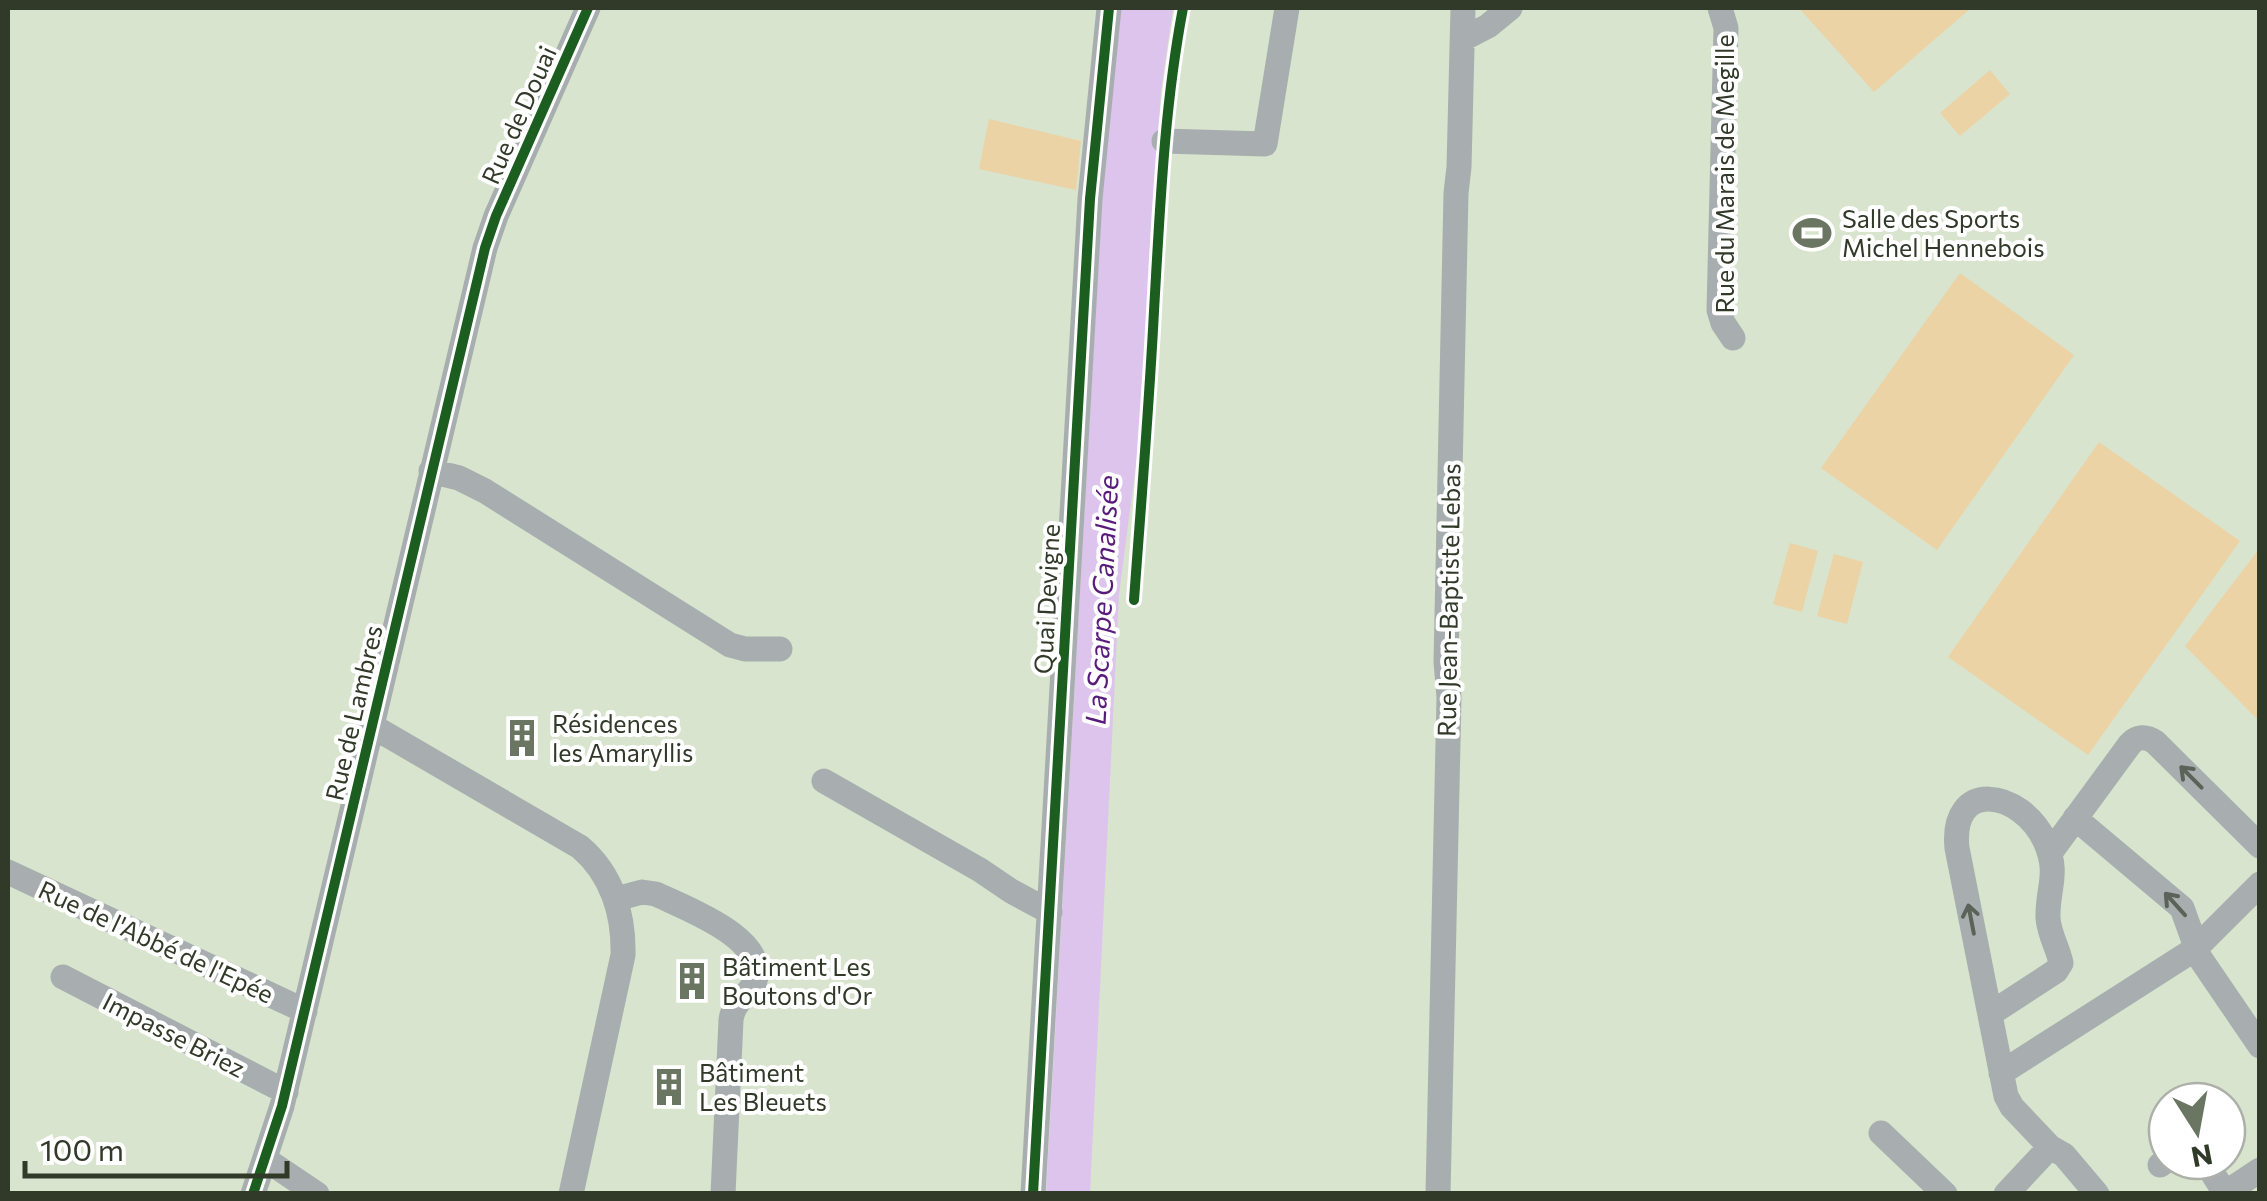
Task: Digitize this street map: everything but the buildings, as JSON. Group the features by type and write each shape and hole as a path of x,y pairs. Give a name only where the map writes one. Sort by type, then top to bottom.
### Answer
{"street":[{"name":"Rue de Douai","path":"488,239 588,8"},
{"name":"Quai Devigne","path":"1033,1194 1090,199 1109,8"},
{"path":"1164,141 1265,144 1288,8"},
{"name":"Rue Jean-Baptiste Lebas","path":"1438,1194 1456,192 1464,8"},
{"path":"1463,39 1510,8"},
{"name":"Rue du Marais de Megille","path":"1720,8 1726,28 1719,310 1733,338"},
{"name":"Rue de Lambres","path":"252,1194 286,1092 488,239"},
{"path":"431,470 485,490 730,644 745,649 780,648"},
{"path":"372,726 580,847 598,865 616,899 622,926 622,955 571,1194"},
{"path":"2050,854 2130,744 2145,738 2155,742 2260,846"},
{"path":"824,781 1050,912"},
{"path":"1990,1014 2059,967 2060,958 2048,918 2053,878 2050,854 2033,822 2006,802 1992,799 1977,802 1964,811 1958,823 1957,848 1990,1014 2008,1103 2050,1147 2064,1154 2098,1194"},
{"path":"2075,818 2182,908 2195,948 2260,1046"},
{"name":"Rue de l'Abbé de l'Epée","path":"8,872 305,1011"},
{"path":"2002,1073 2195,948 2260,884"},
{"path":"616,899 642,892 656,894 734,934 746,946 754,965 754,982 732,1012 723,1194"},
{"name":"Impasse Briez","path":"63,977 286,1092"},
{"path":"1881,1133 1946,1194"},
{"path":"2006,1194 2050,1147"},
{"path":"265,1160 316,1194"},
{"path":"2224,1193 2260,1170"}],"shaded area":[{"path":"1799,8 1971,8 1874,92"},
{"path":"1990,70 2010,94 1960,136 1940,113"},
{"path":"989,119 1081,141 1076,190 979,169"},
{"path":"1960,273 2074,355 1937,550 1821,468"},
{"path":"2099,442 2240,541 2088,755 1948,657"},
{"path":"1790,543 1818,551 1802,612 1773,604"},
{"path":"2259,549 2259,721 2185,646"},
{"path":"1834,554 1863,562 1847,624 1817,616"}],"water":[{"name":"La Scarpe Canalisée","path":"1119,8 1173,8 1161,91 1137,457 1119,594 1090,1193 1046,1194 1106,130"}],"cycle path":[{"path":"253,1194 282,1106 485,248 588,8"},
{"path":"1033,1194 1090,199 1109,8"},
{"path":"1134,600 1164,159 1183,8"}],"place":[{"name":"Salle des Sports Michel Hennebois","path":"1812,233"},
{"name":"Résidences les Amaryllis","path":"522,738"},
{"name":"Bâtiment Les Boutons d'Or","path":"692,981"},
{"name":"Bâtiment Les Bleuets","path":"669,1087"}]}
